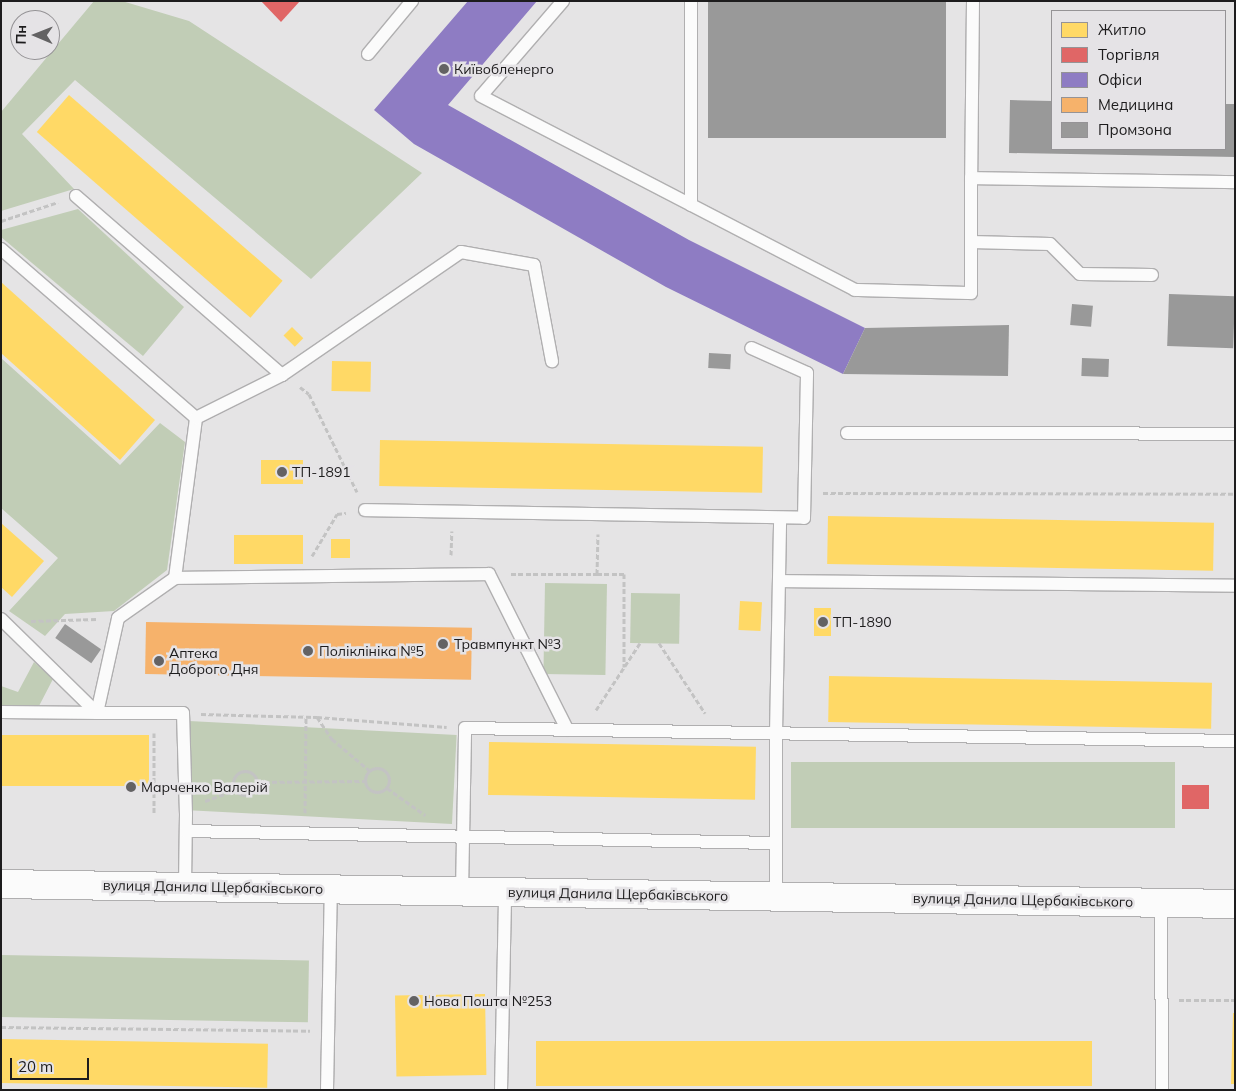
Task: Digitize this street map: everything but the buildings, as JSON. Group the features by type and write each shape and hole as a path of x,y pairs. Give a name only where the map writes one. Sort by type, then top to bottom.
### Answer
{"main road":[{"name":"вулиця Данила Щербаківського","path":"1,884 1235,904"}],"lane":[{"path":"368,54 412,1"},
{"path":"563,1 481,96 854,290 971,292 973,1"},
{"path":"691,1 691,205"},
{"path":"971,178 1235,182"},
{"path":"76,196 282,375"},
{"path":"971,242 1050,244 1080,274 1152,275"},
{"path":"1,249 196,418"},
{"path":"196,418 282,375 461,252 534,265 552,361"},
{"path":"366,510 599,516 804,518 806,373 751,348"},
{"path":"175,578 196,418"},
{"path":"847,432 1235,434"},
{"path":"776,896 776,734 780,518"},
{"path":"97,712 118,618 175,578 489,574 567,729"},
{"path":"779,581 1235,586"},
{"path":"3,621 97,712"},
{"path":"1,712 183,713 186,808 185,887"},
{"path":"462,891 465,728 1235,741"},
{"path":"186,831 776,843"},
{"path":"327,1090 331,889"},
{"path":"501,1090 505,892"},
{"path":"1161,902 1162,1090"}],"path":[{"path":"1,221 76,196"},
{"path":"282,375 310,394 366,510 337,514 300,576"},
{"path":"804,493 1235,494"},
{"path":"450,573 452,511"},
{"path":"597,574 599,516"},
{"path":"489,574 624,574 624,667"},
{"path":"3,621 118,618"},
{"path":"583,730 640,643"},
{"path":"659,643 717,733"},
{"path":"154,713 154,814"},
{"path":"183,713 306,717 430,726"},
{"path":"305,817 306,717"},
{"path":"317,718 332,739 370,771"},
{"path":"377,768 385,771 389,777 386,788 380,792 372,791 366,782 370,771 377,768"},
{"path":"243,772 250,772 257,782 255,790 249,794 241,794 235,790 234,779 243,772"},
{"path":"257,782 366,782"},
{"path":"386,788 430,818"},
{"path":"186,808 235,790"},
{"path":"1161,1000 1235,1000"},
{"path":"1,1027 328,1032"}],"green space":[{"path":"94,1 122,1 189,21 422,173 311,279 75,80 22,134 74,189 1,211 1,112 45,60 60,60 60,42"},
{"path":"78,209 184,307 143,356 1,237 1,230"},
{"path":"1,358 120,465 160,423 185,442 167,570 114,611 65,614 45,636 9,611 58,558 1,508"},
{"path":"545,583 607,584 605,675 543,674"},
{"path":"631,593 680,594 679,644 630,643"},
{"path":"34,662 53,679 39,706 1,707 1,686 18,692"},
{"path":"189,721 457,735 452,824 184,810"},
{"path":"791,762 1175,762 1175,828 791,828"},
{"path":"1,955 309,960 308,1022 1,1017"}],"place":[{"name":"Київобленерго","path":"444,69"},
{"name":"ТП-1891","path":"282,472"},
{"name":"ТП-1890","path":"823,622"},
{"name":"Травмпункт №3","path":"443,644"},
{"name":"Поліклініка №5","path":"308,651"},
{"name":"Аптека Доброго Дня","path":"159,661"},
{"name":"Марченко Валерій","path":"131,787"},
{"name":"Нова Пошта №253","path":"414,1001"}]}
